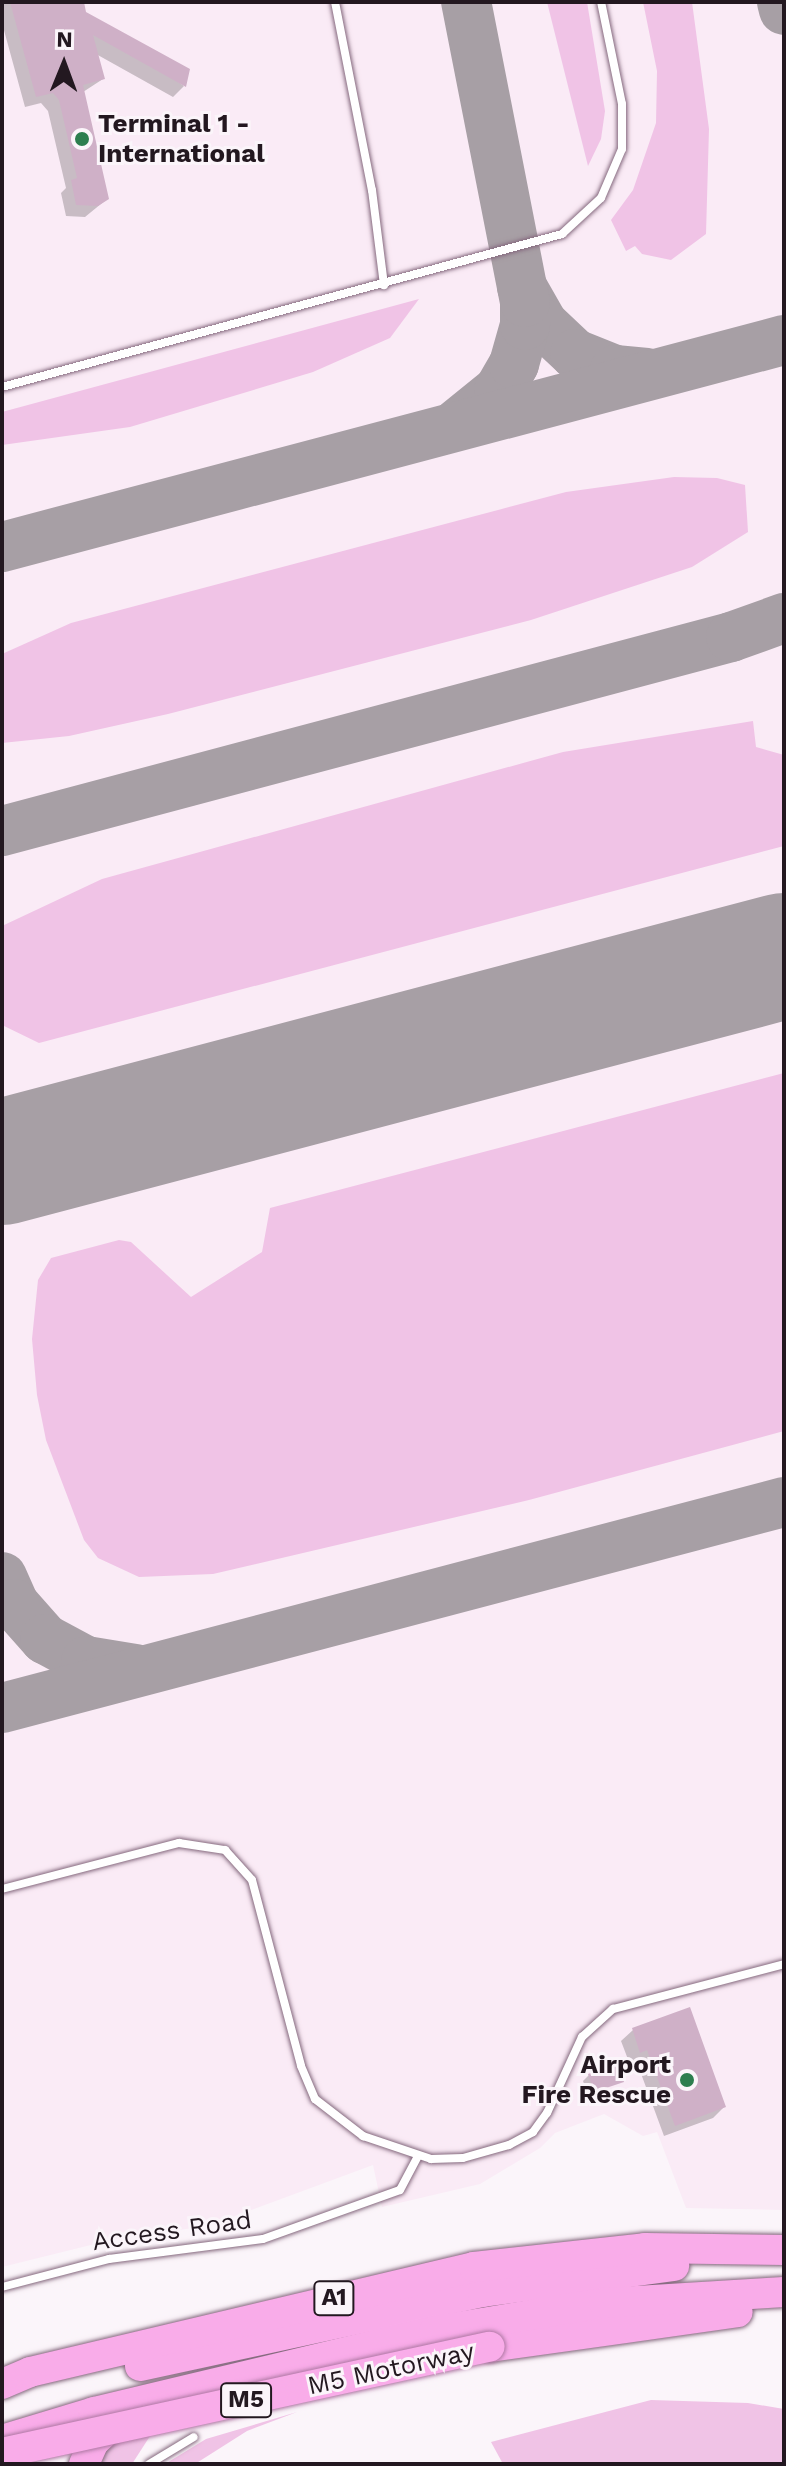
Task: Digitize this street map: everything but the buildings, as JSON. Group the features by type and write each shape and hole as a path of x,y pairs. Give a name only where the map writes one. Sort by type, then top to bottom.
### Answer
{"highway":[{"name":"A1","path":"11,2377 474,2267 645,2248 784,2250"},
{"name":"M5","path":"2,2397 483,2292 784,2256"},
{"name":"A1","path":"2,2440 135,2401 529,2314 674,2297 784,2292"},
{"name":"M5 Motorway","path":"2,2455 490,2347 703,2315 784,2308"},
{"path":"84,2464 100,2434 135,2401"},
{"path":"2,2455 41,2464"}],"lane":[{"path":"335,2 372,190 384,285"},
{"path":"2,387 539,243 562,234 601,198 614,173 624,126 601,2"},
{"path":"2,1889 179,1843 225,1850 252,1880 301,2066 315,2099 342,2124 418,2156 463,2158 533,2132 547,2113 582,2037 613,2009 784,1964"},
{"name":"Access Road","path":"2,2287 109,2259 263,2239 400,2190 418,2156"},
{"path":"149,2464 194,2437"}],"shaded area":[{"path":"2,2 784,2 784,2210 686,2208 657,2132 643,2136 604,2114 555,2133 540,2148 480,2184 382,2207 373,2165 208,2226 119,2238 2,2267"},
{"path":"547,2 587,2 605,111 601,139 588,166"},
{"path":"643,2 692,2 709,129 706,234 671,260 642,254 635,246 626,251 611,220 633,190 656,123 657,71"},
{"path":"419,299 390,338 313,372 130,427 2,445 2,412"},
{"path":"674,477 717,478 745,485 748,532 692,567 531,620 168,714 69,736 2,743 2,654 71,623 566,492"},
{"path":"753,721 756,747 784,755 784,846 39,1043 2,1025 2,926 102,879 563,752"},
{"path":"784,1073 784,1431 529,1500 213,1574 139,1577 98,1558 84,1540 46,1440 37,1395 32,1339 38,1280 51,1258 119,1240 131,1242 191,1297 262,1252 270,1208"},
{"path":"651,2400 748,2403 784,2409 784,2464 503,2464 491,2442"},
{"path":"297,2412 247,2431 195,2464 165,2464 206,2439"},
{"path":"152,2433 132,2464 93,2464 101,2443"}],"taxiway":[{"path":"457,424 499,390 514,364 525,325 525,302 466,2"},
{"path":"782,2 784,10"},
{"path":"522,287 543,324 575,354 615,370 647,373"},
{"path":"2,547 784,340"},
{"path":"2,831 731,637 784,618"},
{"path":"706,973 784,953"},
{"path":"2,1179 36,1157 166,1121"},
{"path":"2,1127 79,1137"},
{"path":"2,1708 784,1502"},
{"path":"2,1577 14,1604 45,1639 86,1661 136,1669"}],"runway":[{"path":"2,1162 784,956"}],"place":[{"name":"Terminal 1 - International","path":"82,139"},
{"name":"Airport Fire Rescue","path":"687,2080"}]}
